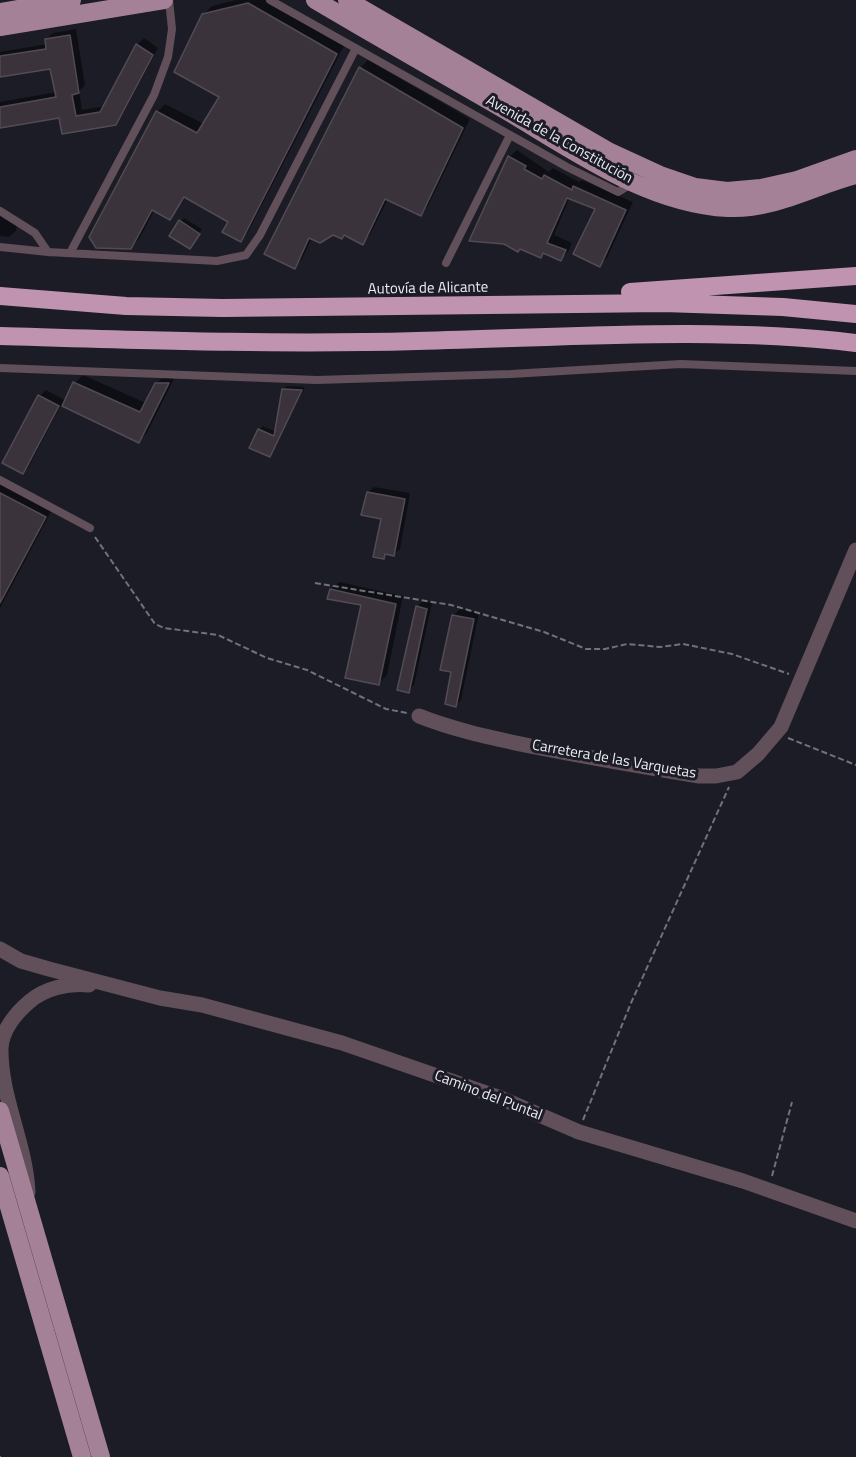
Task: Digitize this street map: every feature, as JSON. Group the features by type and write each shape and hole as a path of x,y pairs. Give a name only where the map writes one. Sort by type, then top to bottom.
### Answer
{"highway":[{"path":"578,304 614,292 856,276"},
{"name":"Autovía de Alicante","path":"0,296 126,306 222,308 578,304 771,306 856,314"},
{"path":"0,336 239,343 662,334 776,336 856,343"}],"main road":[{"path":"0,12 72,0"},
{"path":"0,27 164,0"},
{"name":"Avenida de la Constitución","path":"315,0 604,168 677,199 729,208 775,202 856,176"},
{"name":"Avenida de la Constitución","path":"347,0 610,152 660,175 695,187 727,191 761,188 797,180 856,159"},
{"path":"0,1111 101,1457"},
{"path":"0,1176 82,1457"}],"street":[{"path":"737,772 777,734 856,550"},
{"name":"Carretera de las Varquetas","path":"418,716 451,727 591,758 699,776 737,772"},
{"name":"Camino del Puntal","path":"0,949 34,965 160,998 202,1005 342,1043 498,1097 579,1132 769,1190 856,1221"},
{"name":"Camino del Puntal","path":"29,1210 27,1172 5,1088 0,1047 5,1033 21,1009 48,990 67,985 115,987"}],"lane":[{"path":"70,253 154,95 168,57 172,29 169,0"},
{"path":"270,0 510,135 618,192 635,182"},
{"path":"0,247 48,252 217,261 246,255 260,235 356,48"},
{"path":"446,263 510,135"},
{"path":"0,211 35,233 48,252"},
{"path":"0,368 317,380 511,374 681,364 856,371"},
{"path":"0,480 90,528"}],"path":[{"path":"90,528 155,624 164,628 218,635 267,658 307,670 386,709 418,716"},
{"path":"315,583 451,605 544,632 586,649 605,649 627,644 660,647 689,645 732,654 802,679"},
{"path":"777,734 856,765"},
{"path":"579,1132 585,1111 631,1003 737,772"},
{"path":"769,1190 792,1102"}],"building":[{"path":"248,3 337,54 241,242 222,232 228,222 184,197 170,220 152,210 131,249 96,248 89,237 156,111 197,133 219,97 174,72 202,14"},
{"path":"70,35 79,93 72,95 76,116 100,112 136,44 153,55 116,125 62,134 59,118 0,128 0,107 56,97 50,69 0,77 0,56 46,49 45,39"},
{"path":"359,67 463,128 421,216 385,199 363,245 344,235 342,239 333,235 320,243 309,238 295,269 264,254"},
{"path":"508,156 526,166 524,169 542,179 544,175 572,190 573,186 626,210 600,267 573,254 595,209 567,198 547,243 566,250 561,261 543,253 541,258 520,249 518,252 504,244 469,241"},
{"path":"179,220 200,234 190,249 169,236"},
{"path":"73,382 140,412 155,383 169,383 139,443 62,406"},
{"path":"282,389 302,390 270,457 249,448 258,429 274,436"},
{"path":"38,395 59,406 23,474 2,463"},
{"path":"367,492 405,499 394,556 385,554 384,559 373,557 381,519 361,515"},
{"path":"0,493 46,517 0,603"},
{"path":"330,589 396,604 379,685 345,678 361,605 327,599"},
{"path":"416,606 427,609 409,693 397,690"},
{"path":"452,615 474,619 456,707 445,704 451,672 440,670"}]}
